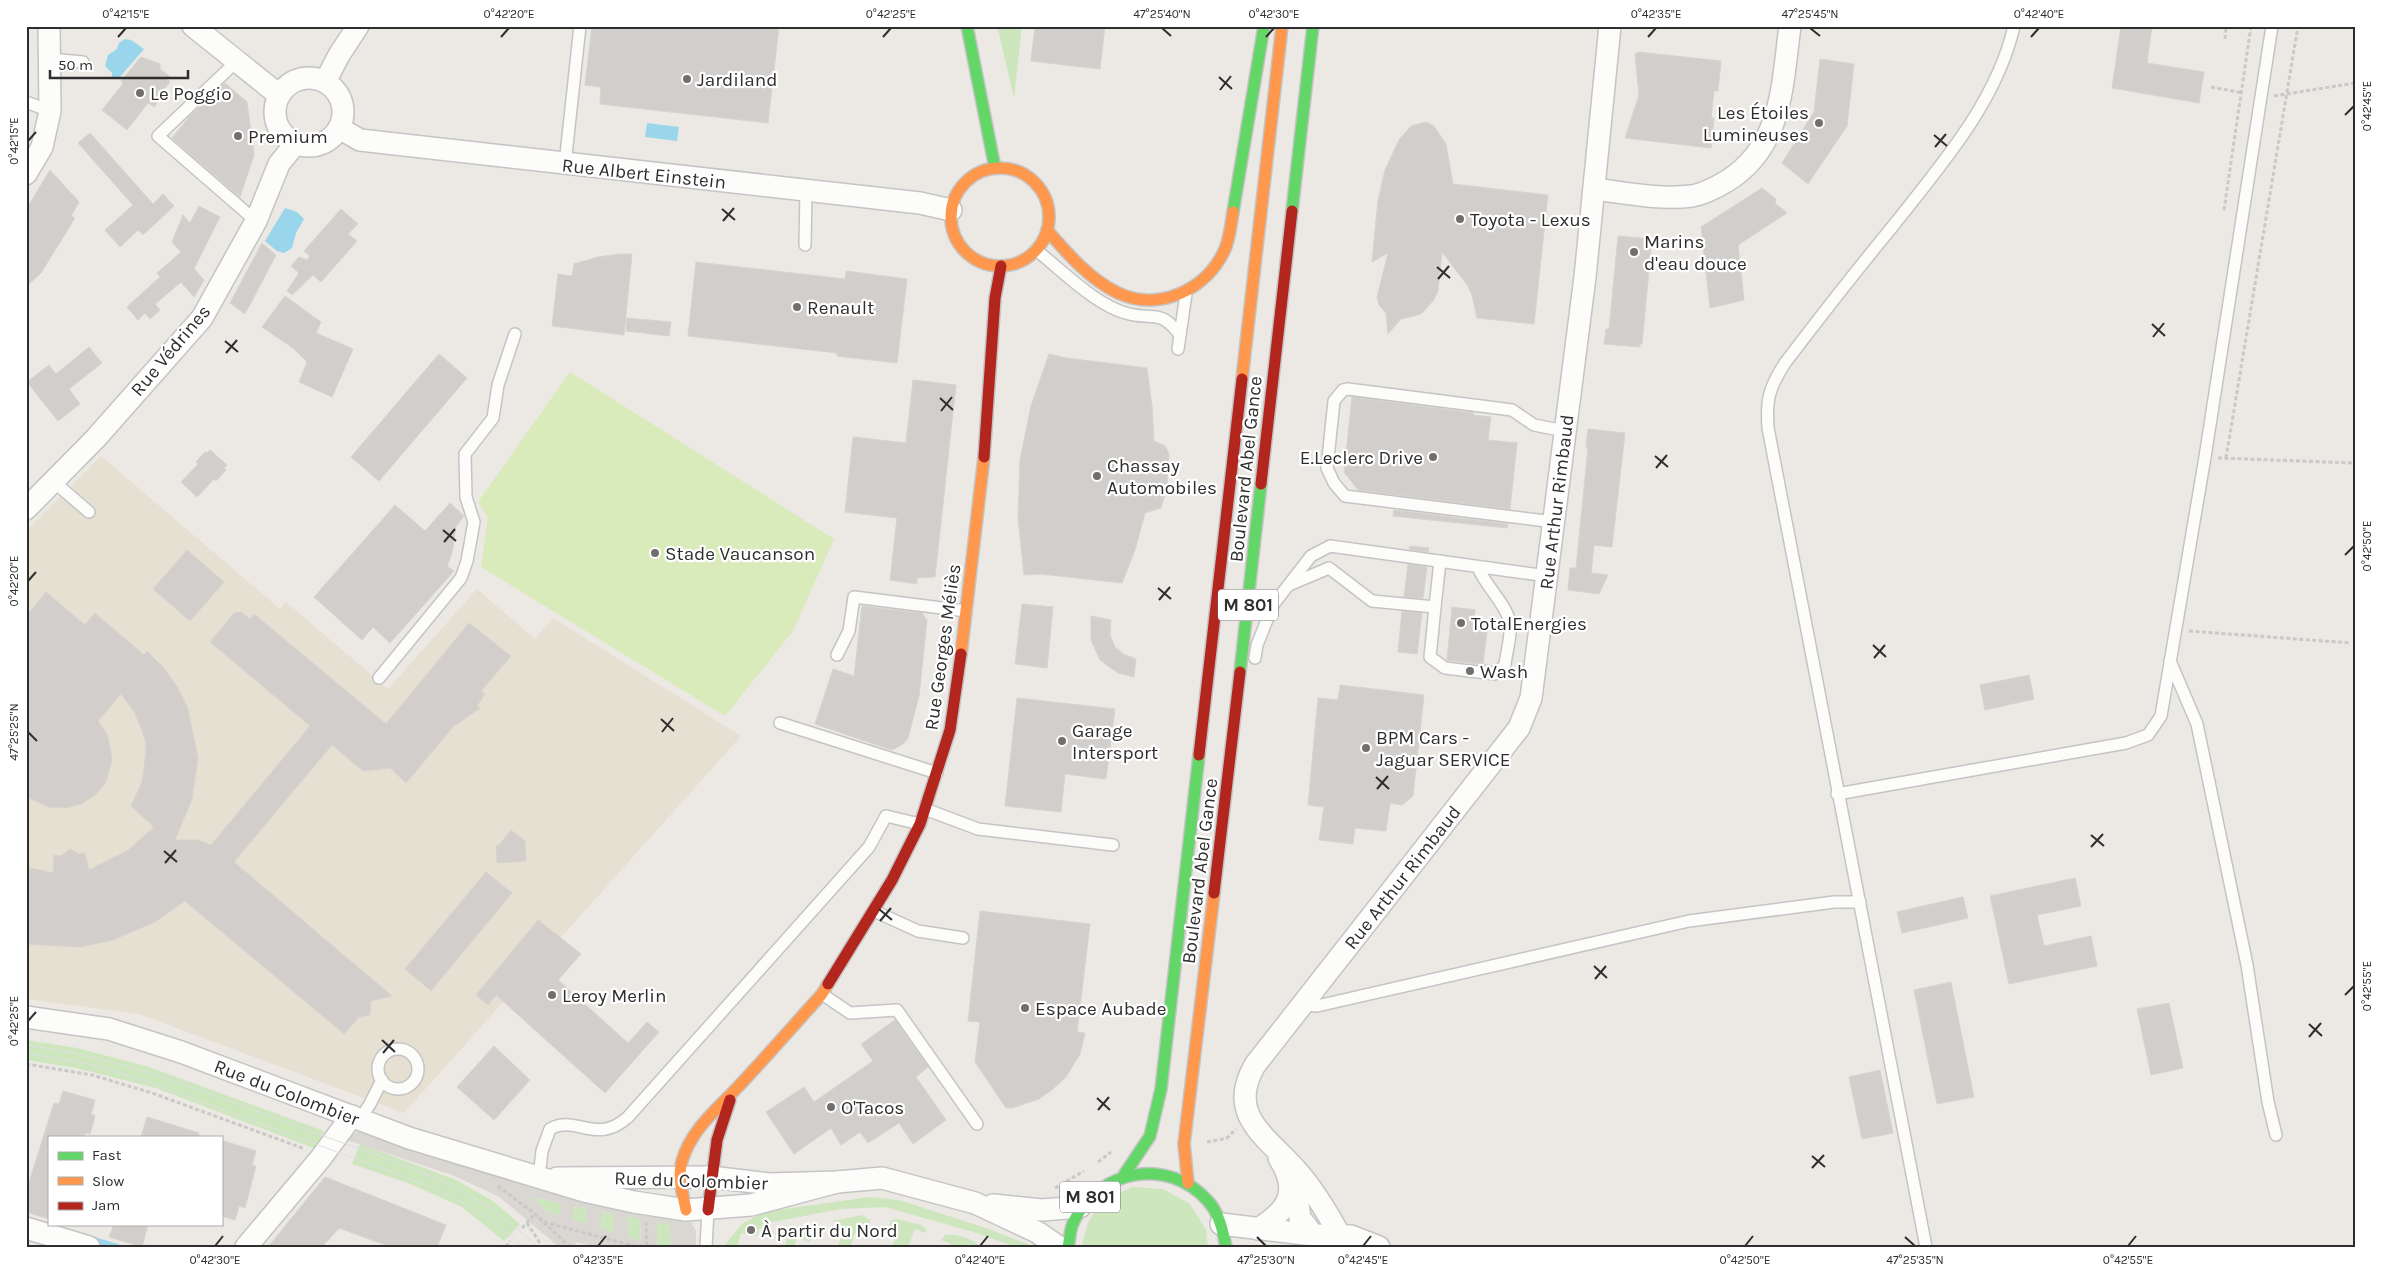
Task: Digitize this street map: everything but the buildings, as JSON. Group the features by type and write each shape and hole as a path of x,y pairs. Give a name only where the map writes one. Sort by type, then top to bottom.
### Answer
{"main road":[{"path":"967,26 995,168"},
{"path":"1047,230 1068,255 1110,289 1130,297 1146,300 1163,300 1186,292 1201,281 1226,248 1264,26"},
{"name":"Boulevard Abel Gance","path":"1124,1175 1150,1136 1161,1089 1282,26"},
{"name":"Boulevard Abel Gance","path":"1188,1183 1184,1144 1313,26"},
{"path":"995,168 1016,170 1034,181 1046,198 1049,214 1047,230 1036,250 1026,259 1000,266 980,262 963,249 953,231 951,210 956,194 966,182 979,172 995,168"},
{"name":"Rue Georges Méliès","path":"686,1210 680,1177 682,1160 691,1141 714,1109 735,1090 822,994 874,911 920,824 937,773 950,730 964,643 984,460 995,298 1000,266"},
{"name":"Rue Georges Méliès","path":"708,1210 711,1177 721,1118 735,1090"},
{"name":"M 801","path":"1068,1247 1069,1233 1080,1207 1099,1187 1124,1175 1157,1172 1188,1183 1208,1201 1221,1224 1226,1247"}],"street":[{"path":"26,174 42,147 50,111 49,26"},
{"path":"193,26 279,96"},
{"path":"325,82 339,55 358,26"},
{"name":"Rue Arthur Rimbaud","path":"1308,1234 1300,1218 1296,1189 1288,1172 1254,1127 1245,1096 1246,1085 1255,1065 1519,728 1531,698 1540,575 1554,522 1594,189 1610,26"},
{"path":"1594,189 1664,196 1693,196 1718,187 1738,174 1755,158 1764,146 1773,124 1779,102 1790,26"},
{"path":"304,78 315,78 325,82 336,92 343,107 339,128 333,136 316,145 296,143 286,137 279,128 276,118 279,96 294,81 304,78"},
{"name":"Rue Albert Einstein","path":"339,128 360,140 920,203 951,210"},
{"name":"Rue Védrines","path":"26,509 54,482 202,318 256,221 279,164 296,143"},
{"name":"Rue du Colombier","path":"26,1017 109,1029 182,1052 409,1138 584,1192 686,1210 708,1210 751,1206 837,1182"},
{"path":"246,1247 356,1117"},
{"name":"Rue Arthur Rimbaud","path":"1270,1146 1296,1170 1313,1192 1339,1234"},
{"path":"1258,1228 1278,1215 1288,1201 1290,1194 1288,1172"},
{"name":"Rue du Colombier","path":"541,1178 711,1177 770,1184 837,1182 882,1178 975,1203 1042,1210 1080,1207"},
{"name":"Rue du Colombier","path":"975,1203 1037,1232 1060,1247"},
{"path":"1221,1224 1308,1234 1339,1234 1361,1238 1379,1247"},
{"path":"26,1228 89,1247"},
{"path":"1270,1247 1308,1234"}],"lane":[{"path":"565,164 580,26"},
{"path":"1926,1247 1860,902 1837,794 1768,428 1766,402 1775,378 1784,363 1925,185 1968,126 2004,60 2014,26"},
{"path":"1837,794 2126,743 2148,734 2161,716 2205,457 2272,26"},
{"path":"50,59 83,62"},
{"path":"237,61 158,136 256,221"},
{"path":"26,102 50,111"},
{"path":"805,245 806,191"},
{"path":"1036,250 1104,303 1129,314 1160,316 1180,335"},
{"path":"1178,350 1186,292"},
{"path":"379,678 461,578 467,560 474,522 466,497 464,454 493,418 498,385 515,334"},
{"path":"1554,522 1345,496 1334,483 1326,468 1334,401 1343,390 1348,389 1512,410 1534,425 1565,431"},
{"path":"54,482 89,512"},
{"path":"1253,671 1257,645 1273,605 1312,556 1330,546 1540,575"},
{"path":"1440,562 1430,657 1446,668 1495,674 1505,666 1510,624 1507,614 1483,579 1478,567"},
{"path":"1288,586 1329,568 1372,601 1435,607"},
{"path":"837,655 849,631 854,597 966,611"},
{"path":"2170,661 2197,724 2247,965 2268,1102 2276,1135"},
{"path":"1228,772 1248,705"},
{"path":"780,722 937,773"},
{"path":"925,809 978,829 1114,845"},
{"path":"541,1178 542,1151 550,1129 564,1125 593,1131 617,1127 869,848 886,816 920,824"},
{"path":"1302,1005 1317,1006 1689,922 1834,902 1860,902"},
{"path":"874,911 918,931 963,938"},
{"path":"822,994 850,1013 897,1010 977,1124"},
{"path":"356,1117 370,1104 382,1080"},
{"path":"706,1247 708,1210"}],"path":[{"path":"2225,39 2226,26"},
{"path":"2224,210 2251,26"},
{"path":"2226,458 2298,26"},
{"path":"2211,87 2261,96 2287,95 2355,83"},
{"path":"2205,457 2355,463"},
{"path":"2176,630 2351,643"},
{"path":"26,1064 92,1075 152,1093 312,1152"},
{"path":"1199,1144 1227,1138 1237,1128"},
{"path":"495,1184 535,1214 570,1247"},
{"path":"522,1228 535,1214"},
{"path":"646,1218 647,1247"},
{"path":"544,1222 638,1247"},
{"path":"527,1223 540,1243"}],"shaded area":[{"path":"101,456 280,609 286,602 388,689 477,589 535,639 553,618 741,736 404,1113 139,1014 26,999 26,531"},
{"path":"357,1132 364,1132 424,1154 498,1176 691,1222 696,1231 696,1247 671,1247 670,1225 657,1222 657,1247 588,1247 588,1245 574,1242 578,1247 559,1247 498,1196 452,1175 344,1139","holes":["531,1197 561,1203 560,1216 546,1211","573,1206 586,1208 587,1224 573,1220","601,1211 614,1214 614,1233 601,1229","627,1216 640,1219 641,1241 628,1237"]}],"green space":[{"path":"997,26 1022,26 1014,98"},
{"name":"Stade Vaucanson","path":"570,372 834,539 793,631 725,716 481,567 488,517 478,502"},
{"path":"26,1040 77,1048 149,1067 324,1131 316,1149 156,1088 76,1068 26,1060"},
{"path":"360,1144 456,1180 493,1201 520,1224 504,1241 462,1207 408,1183 352,1164"},
{"path":"1132,1187 1163,1189 1190,1204 1206,1230 1208,1247 1082,1247 1088,1224 1097,1209"},
{"path":"530,1197 561,1203 561,1216 546,1211"},
{"path":"870,1197 899,1200 986,1228 1035,1247 1016,1247 977,1233 885,1207 841,1209 767,1223 759,1229 757,1236 741,1233 737,1247 723,1247 742,1224 763,1212"},
{"path":"573,1206 586,1208 587,1224 573,1220"},
{"path":"601,1211 614,1214 615,1234 601,1229"},
{"path":"862,1215 870,1220 870,1226 859,1223 850,1247 838,1247 844,1227 833,1221"},
{"path":"627,1216 640,1219 641,1242 627,1237"},
{"path":"898,1219 921,1225 926,1229 926,1233 915,1229 908,1247 892,1247 898,1231 888,1227 892,1220"},
{"path":"656,1222 670,1225 671,1247 657,1247"},
{"path":"799,1227 805,1228 810,1232 812,1236 810,1242 797,1237 794,1247 785,1247 787,1238 775,1234 777,1231"},
{"path":"945,1235 964,1237 974,1241 980,1247 951,1247 951,1244 941,1240"}],"water":[{"path":"125,39 131,40 144,49 119,78 112,77 112,73 105,66 108,55 117,49 119,43"},
{"path":"647,123 679,127 677,141 645,137"},
{"path":"285,208 297,212 304,219 296,233 292,248 284,253 277,251 265,241"}],"waterway":[{"path":"91,1239 118,1247"}],"tram line":[{"path":"26,1045 98,1059 168,1079 397,1162 444,1182 485,1205 519,1230 538,1247"},
{"path":"26,1053 94,1065 148,1082 426,1185 477,1212 524,1247"}],"traffic: fast":[{"path":"967,26 995,168"},
{"path":"1233,212 1264,26"},
{"path":"1292,211 1313,26"},
{"path":"1240,672 1261,484"},
{"path":"1124,1175 1150,1136 1161,1089 1199,755"},
{"path":"1068,1247 1074,1221 1086,1203 1100,1189 1118,1180 1136,1175 1155,1174 1174,1178 1192,1187 1208,1201 1218,1217 1226,1247"}],"traffic: slow":[{"path":"1242,379 1282,26"},
{"path":"1000,168 1019,172 1034,183 1045,198 1049,217 1045,236 1034,251 1019,262 1000,266 981,262 966,251 955,236 951,217 955,198 966,183 981,172 1000,168"},
{"path":"1047,230 1079,265 1107,287 1134,298 1149,300 1180,294 1206,276 1217,263 1225,249 1233,212"},
{"path":"961,654 984,457"},
{"path":"1188,1183 1184,1144 1214,893"},
{"path":"686,1210 680,1173 682,1161 691,1140 705,1121 822,994 828,984"}],"traffic: jam":[{"path":"1261,484 1292,211"},
{"path":"984,457 995,298 1001,266"},
{"path":"1199,755 1242,379"},
{"path":"828,984 892,880 920,824 950,730 961,654"},
{"path":"1214,893 1240,672"},
{"path":"708,1210 717,1140 730,1100"}],"place":[{"name":"Jardiland","path":"687,79"},
{"name":"Le Poggio","path":"140,93"},
{"name":"Les Étoiles Lumineuses","path":"1819,123"},
{"name":"Premium","path":"238,136"},
{"name":"Toyota - Lexus","path":"1460,219"},
{"name":"Marins d'eau douce","path":"1634,252"},
{"name":"Renault","path":"797,307"},
{"name":"E.Leclerc Drive","path":"1433,457"},
{"name":"Chassay Automobiles","path":"1097,476"},
{"name":"Stade Vaucanson","path":"655,553"},
{"name":"TotalEnergies","path":"1461,623"},
{"name":"Wash","path":"1470,671"},
{"name":"Garage Intersport","path":"1062,741"},
{"name":"BPM Cars - Jaguar SERVICE","path":"1366,748"},
{"name":"Leroy Merlin","path":"552,995"},
{"name":"Espace Aubade","path":"1025,1008"},
{"name":"O'Tacos","path":"831,1107"},
{"name":"À partir du Nord","path":"751,1230"}]}
